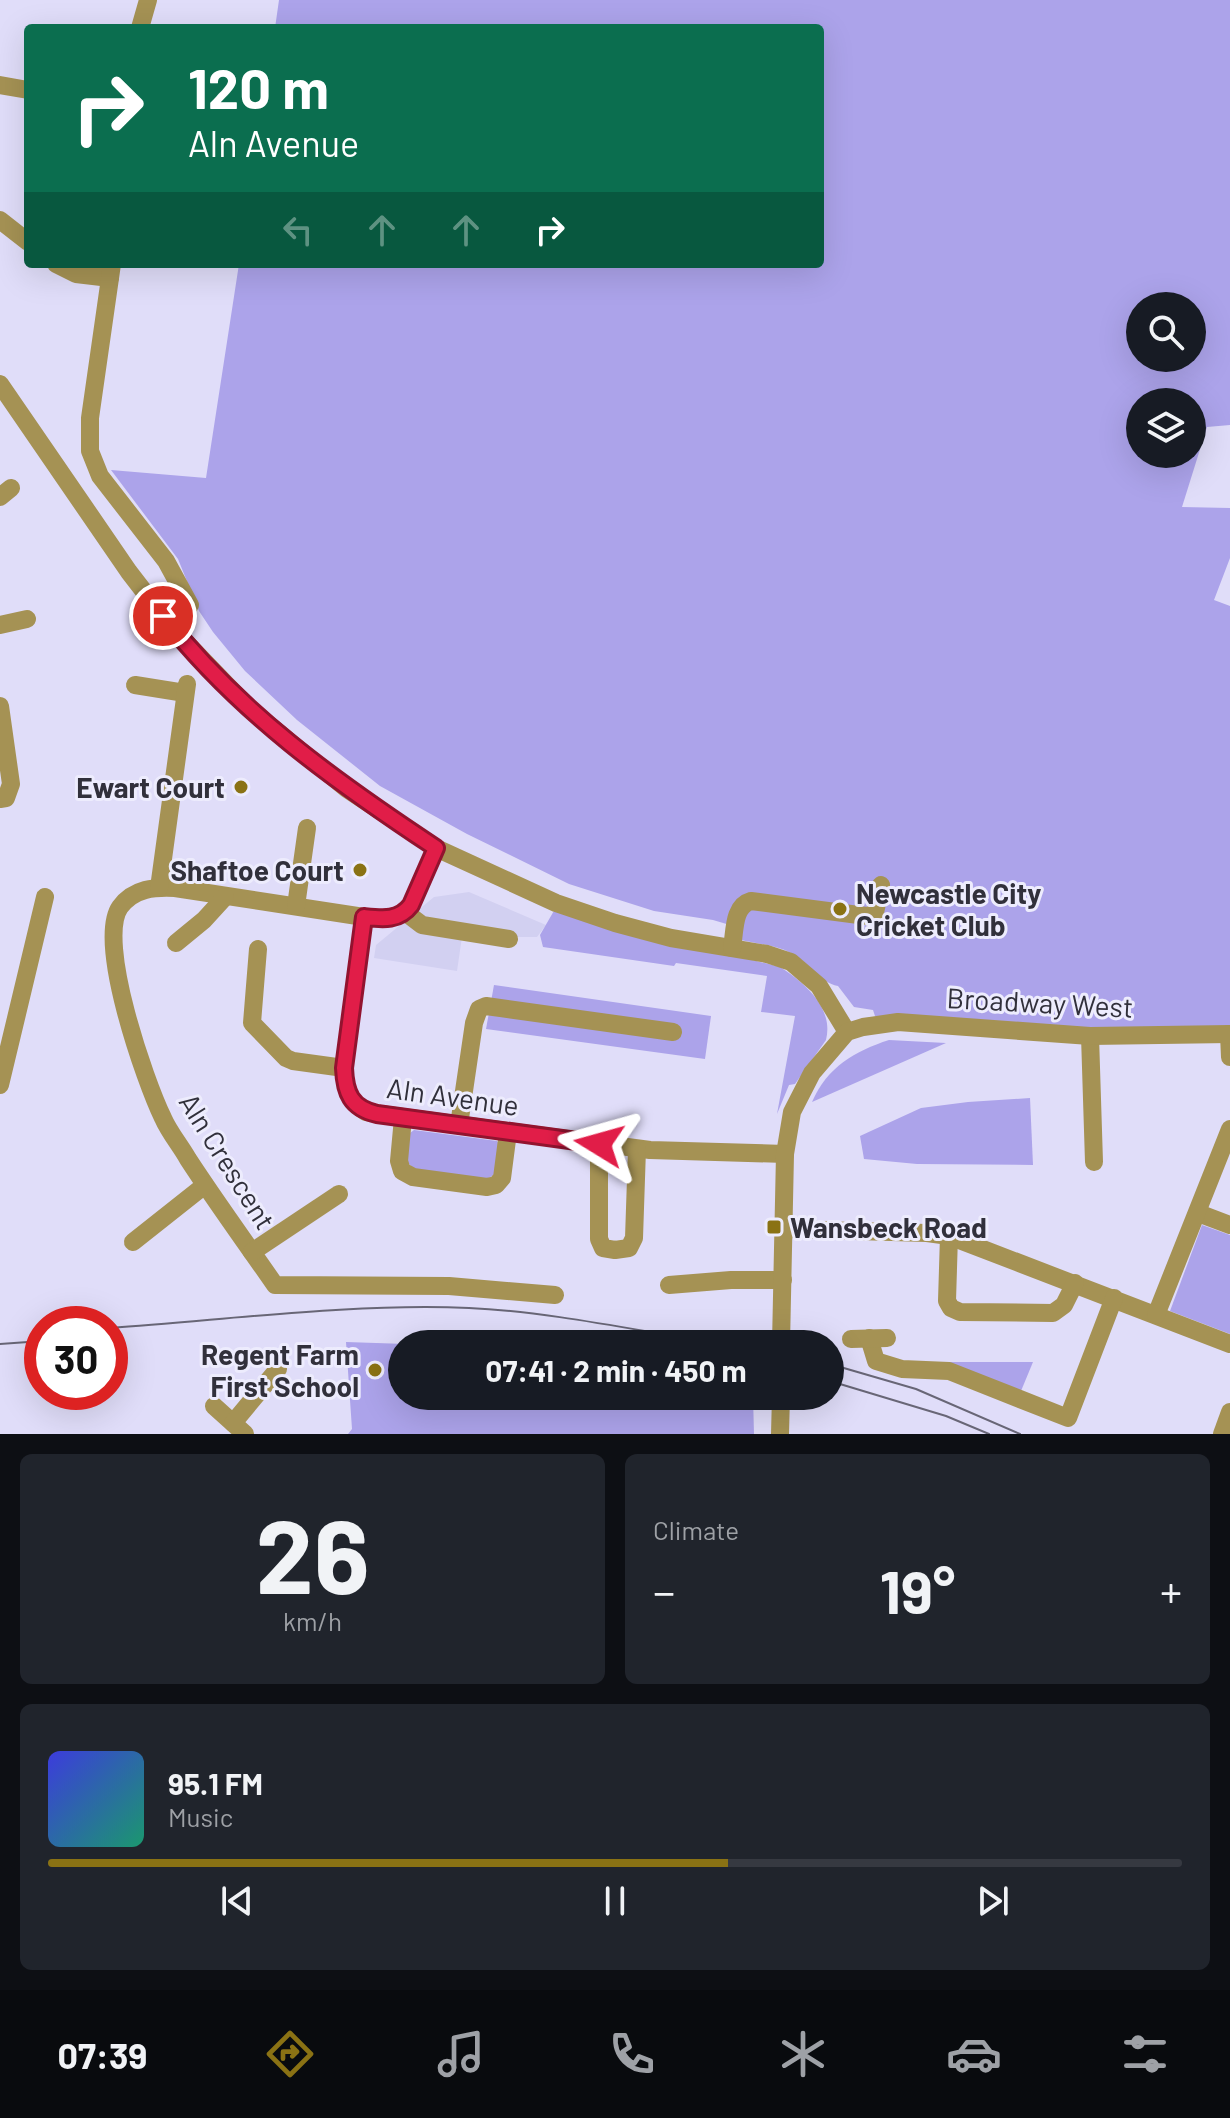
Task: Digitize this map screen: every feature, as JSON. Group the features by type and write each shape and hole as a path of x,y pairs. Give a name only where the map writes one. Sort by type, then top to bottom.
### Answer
{"street":[{"path":"141,24 148,0"},
{"path":"0,85 24,89"},
{"path":"0,220 24,239"},
{"path":"64,268 76,274 111,271 90,418 93,462 100,476 166,561 190,605"},
{"path":"0,384 129,572 173,629 251,710 347,789 436,848 556,903 671,938 781,958 800,968 819,986 847,1032 827,1053 803,1088 792,1112 785,1154 781,1330"},
{"path":"180,584 197,573"},
{"path":"0,625 27,619"},
{"path":"135,685 186,689 159,888 382,919 405,912 411,905 436,848"},
{"path":"0,706 11,784 3,798"},
{"path":"296,906 307,828"},
{"path":"732,948 739,909 743,903 751,901 874,917 881,885"},
{"name":"Aln Crescent","path":"159,888 144,890 121,905 114,924 115,955 126,1015 163,1119 275,1285 449,1286 555,1295"},
{"path":"0,1085 45,897"},
{"path":"176,943 225,897"},
{"path":"405,912 422,925 509,939"},
{"name":"Aln Avenue","path":"364,917 344,1068 347,1093 358,1107 403,1118 637,1149 785,1154"},
{"path":"258,949 252,1023 286,1058 344,1068"},
{"path":"459,1125 474,1023 479,1009 486,1006 673,1032"},
{"name":"Broadway West","path":"847,1032 898,1022 1090,1036 1229,1034"},
{"path":"1229,1034 1230,1057"},
{"path":"1090,1036 1094,1162"},
{"path":"403,1118 399,1161 402,1171 413,1177 472,1185 492,1187 500,1182 508,1132"},
{"path":"1156,1315 1230,1129"},
{"path":"599,1144 599,1239 603,1248 609,1250 629,1248 634,1238 637,1149"},
{"path":"133,1242 205,1185"},
{"path":"252,1252 339,1194"},
{"path":"1198,1213 1230,1225"},
{"path":"784,1229 915,1232 949,1236 1230,1344"},
{"path":"949,1236 947,1301 951,1308 960,1312 1053,1313 1064,1305 1075,1283"},
{"path":"669,1285 783,1280"},
{"path":"869,1338 876,1361 902,1369 949,1371 1068,1418 1114,1298"},
{"path":"214,1406 239,1428 278,1369"},
{"path":"780,1434 781,1410"},
{"path":"1222,1434 1230,1412"}],"shaded area":[{"path":"279,0 1230,0 1230,425 1207,427 1206,430 1206,388 1126,388 1126,468 1194,468 1182,507 1230,508 1230,558 1214,600 1230,606 1230,1026 1123,1030 875,1016 873,1010 854,1007 838,986 825,981 791,953 741,940 740,928 713,920 654,911 569,884 467,834 380,786 297,720 245,671 199,611 178,559 111,470 206,478 238,268 824,268 824,24 276,24"},
{"path":"469,892 546,925 537,937 462,937 457,971 374,958 376,945 434,897"},
{"path":"555,909 780,967 808,989 826,1017 826,1040 795,1084 789,1085 777,1114 795,1016 761,1012 767,976 543,947 540,935"},
{"path":"494,985 711,1016 705,1059 486,1029"},
{"path":"889,1040 946,1043 812,1102 826,1079 843,1062"},
{"path":"1030,1098 1033,1165 917,1164 864,1159 860,1136 921,1108"},
{"path":"414,1130 497,1141 496,1173 485,1181 416,1171 407,1162 410,1133"},
{"path":"1202,1225 1230,1235 1230,1334 1170,1311"},
{"name":"Regent Farm First School","path":"346,1342 388,1343 388,1410 753,1410 754,1434 348,1434 352,1429"},
{"path":"948,1362 1033,1362 1021,1391"}],"tram line":[{"path":"128,1327 334,1310 424,1307 501,1310 637,1330"},
{"path":"0,1344 24,1342"},
{"path":"844,1368 916,1389 1020,1434"},
{"path":"844,1385 946,1416 989,1434"}],"place":[{"name":"Ewart Court","path":"241,787"},
{"name":"Shaftoe Court","path":"360,870"},
{"name":"Newcastle City Cricket Club","path":"840,909"},
{"name":"Wansbeck Road","path":"774,1227"},
{"name":"Regent Farm First School","path":"375,1370"}],"route":[{"path":"163,616 251,710 306,758 436,848 405,912 394,918 364,917 344,1068 351,1101 366,1112 377,1114 599,1144"}]}
